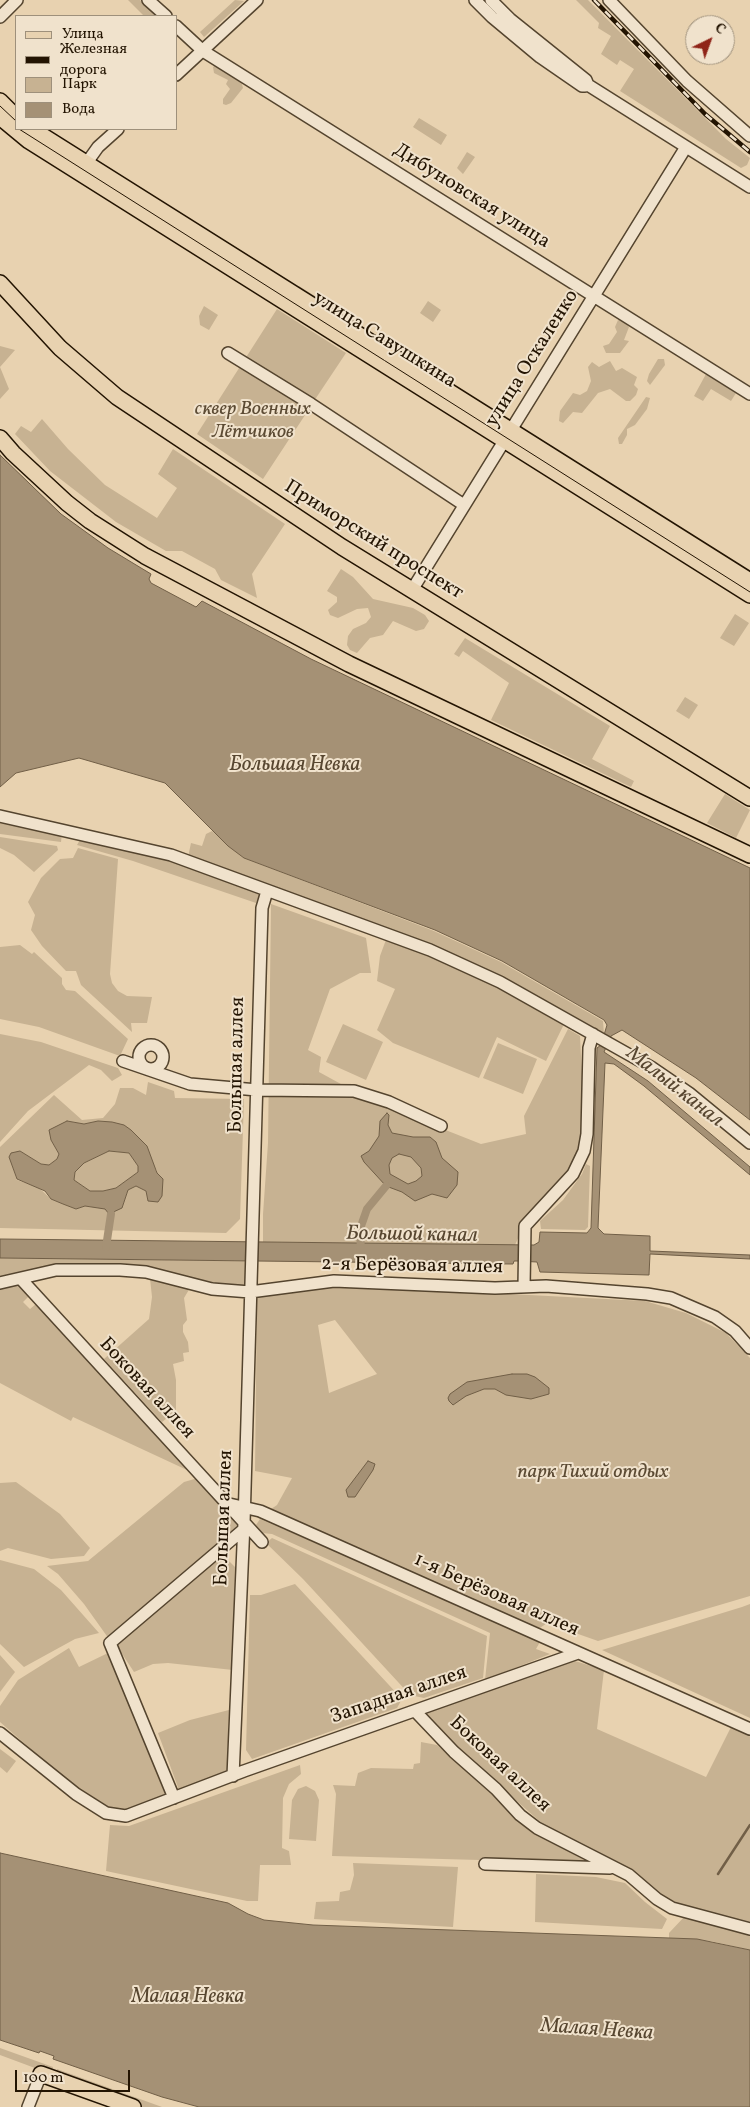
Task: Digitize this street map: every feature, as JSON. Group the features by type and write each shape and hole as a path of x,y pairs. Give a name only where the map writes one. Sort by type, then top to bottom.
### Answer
{"main road":[{"path":"0,101 15,115"},
{"name":"улица Савушкина","path":"0,117 15,130"},
{"name":"улица Савушкина","path":"15,130 21,135 83,168 508,435 750,581"},
{"name":"улица Савушкина","path":"33,130 83,168"},
{"name":"Приморский проспект","path":"0,283 60,348 117,396 309,526 750,798"},
{"name":"улица Савушкина","path":"508,435 750,595"},
{"path":"0,438 18,458 67,503 90,521 145,556 349,664 747,852"},
{"path":"40,2077 109,2107"},
{"path":"40,2077 133,2107"}],"street":[{"path":"0,17 17,0"},
{"path":"148,0 165,15"},
{"path":"178,73 257,0"},
{"path":"475,0 492,17 540,57 582,86 588,85"},
{"path":"491,0 510,19 586,80 588,85 750,187"},
{"path":"609,0 687,81 750,136"},
{"name":"Дибуновская улица","path":"178,28 203,50 750,394"},
{"path":"83,168 98,147 117,130"},
{"name":"улица Оскаленко","path":"412,590 686,147"},
{"path":"228,353 311,404 464,505"},
{"path":"0,816 171,855 446,957 500,982 601,1038 689,1093 750,1143"},
{"name":"Большая аллея","path":"233,1776 246,1528 244,1506 250,1261 262,908 267,891"},
{"path":"524,1287 525,1226 573,1174 584,1151 587,1134 589,1048 601,1038"},
{"path":"123,1060 155,1069 190,1084 257,1090 354,1091 388,1102 441,1126"},
{"name":"2-я Берёзовая аллея","path":"0,1283 56,1270 120,1270 146,1272 212,1289 250,1292 334,1281 495,1288 546,1286 671,1298 715,1317 735,1331 750,1348"},
{"name":"Боковая аллея","path":"21,1279 226,1503 246,1528 262,1542"},
{"name":"1-я Берёзовая аллея","path":"226,1503 260,1511 750,1729"},
{"path":"174,1798 110,1643 246,1528"},
{"name":"Западная аллея","path":"0,1733 76,1794 106,1813 126,1816 578,1653"},
{"name":"Боковая аллея","path":"415,1711 454,1752 496,1789 528,1821 636,1880 657,1899 672,1908 750,1929"},
{"path":"485,1864 614,1868"},
{"path":"28,2107 40,2077"}],"green space":[{"path":"128,0 140,0 156,15 143,15"},
{"path":"235,0 244,1 204,37 200,32"},
{"path":"576,0 588,0 726,139 750,158 747,165 741,168 620,91 634,69 620,60 617,65 601,54 611,36 598,28 599,23"},
{"path":"217,64 241,81 243,88 231,103 226,105 223,104 223,99 230,89 226,84 228,80 214,73 213,67"},
{"path":"419,118 447,135 441,145 413,127"},
{"path":"467,152 475,157 463,174 457,168"},
{"path":"197,223 293,283 290,288 197,226"},
{"path":"299,286 438,374 437,376 296,291"},
{"path":"428,301 441,310 433,322 420,313"},
{"path":"204,306 218,315 209,330 200,325 199,316"},
{"name":"сквер Военных Лётчиков","path":"277,309 346,353 314,401 245,359"},
{"path":"618,320 624,321 629,327 624,340 629,341 620,353 606,353 603,346 609,344 617,332 615,327"},
{"path":"0,346 15,350 0,367"},
{"path":"658,359 664,359 665,365 650,385 647,381 649,374"},
{"path":"610,361 616,371 622,368 637,377 634,385 638,389 636,395 630,401 626,401 610,389 598,393 582,413 573,412 563,423 559,421 560,411 573,393 580,395 587,391 591,381 588,367 592,362 599,367"},
{"name":"сквер Военных Лётчиков","path":"241,365 311,406 263,479 197,434"},
{"path":"0,367 9,389 0,399"},
{"path":"706,374 736,393 731,401 711,389 703,401 694,396"},
{"path":"646,397 650,398 647,409 635,425 627,429 627,435 622,444 619,444 618,438"},
{"path":"42,419 68,449 105,485 157,518 177,488 158,474 173,449 285,524 252,574 257,598 221,580 215,569 182,551 166,551 116,522 50,471 15,434 21,426 31,432"},
{"path":"341,569 353,577 373,599 413,608 425,615 429,621 424,629 416,631 393,621 383,635 370,638 357,653 350,650 347,645 348,636 353,629 366,623 371,617 368,608 357,609 338,618 330,615 328,610 337,602 337,597 327,591"},
{"path":"735,614 749,623 734,646 720,638"},
{"path":"465,638 610,726 592,759 634,781 631,787 491,720 509,683 463,651 459,657 454,654"},
{"path":"685,697 698,705 689,719 676,711"},
{"path":"725,794 750,810 736,838 707,823"},
{"path":"0,820 62,833 61,842 0,834"},
{"path":"212,831 244,858 434,931 501,962 603,1021 604,1035 502,977 465,959 188,857 191,843 202,846 206,834"},
{"path":"0,837 57,846 58,850 34,872 14,855 0,848"},
{"path":"81,838 150,854 261,892 256,903 133,861 77,845"},
{"path":"78,848 118,859 110,974 112,983 118,991 127,996 152,997 147,1023 131,1023 132,1032 81,985 76,971 66,971 42,946 31,930 35,915 28,902 41,878 60,859 73,858"},
{"path":"271,904 366,938 371,973 360,973 330,989 308,1050 321,1057 319,1072 372,1101 481,1144 526,1134 524,1116 568,1029 580,1036 584,1118 579,1158 529,1214 515,1245 263,1242 268,1143"},
{"path":"387,937 489,981 565,1022 546,1061 497,1037 479,1078 393,1043 377,1030 395,989 377,981 380,956"},
{"path":"20,945 32,954 34,952 62,978 62,984 66,990 75,991 128,1039 120,1056 39,1027 0,1019 0,947"},
{"path":"343,1024 383,1042 366,1080 326,1062"},
{"path":"0,1034 41,1042 118,1068 122,1075 112,1081 101,1070 89,1065 28,1111 0,1142"},
{"path":"498,1043 537,1059 523,1094 483,1078"},
{"path":"148,1082 174,1091 175,1098 244,1099 240,1219 226,1233 0,1228 0,1147 54,1095 82,1120 103,1118 115,1104 120,1088 133,1088 146,1095","holes":["67,1121 84,1124 98,1121 112,1122 131,1130 147,1146 151,1162 157,1171 146,1191 136,1186 128,1190 122,1207 118,1209 85,1206 76,1209 51,1199 38,1187 17,1180 12,1165 20,1151 41,1164 49,1165 57,1159 59,1154 51,1140"]},
{"path":"109,1151 129,1153 138,1166 138,1172 116,1188 103,1191 90,1191 74,1180 75,1172 84,1163"},
{"path":"586,1164 590,1166 588,1227 585,1230 541,1229 540,1221 563,1200 582,1174"},
{"path":"0,1258 245,1261 246,1285 213,1285 190,1288 184,1298 187,1320 183,1325 183,1332 188,1342 189,1352 183,1353 184,1361 173,1364 176,1380 176,1411 162,1422 104,1359 149,1319 152,1297 149,1269 0,1279"},
{"path":"19,1283 29,1296 23,1302 30,1309 36,1304 187,1470 73,1417 71,1421 0,1383 0,1287"},
{"name":"парк Тихий отдых","path":"336,1285 645,1301 686,1313 726,1333 750,1358 750,1596 598,1641 547,1623 540,1628 533,1625 536,1631 268,1511 277,1505 292,1478 255,1471 257,1294","holes":["335,1320 377,1374 329,1393 318,1325"]},
{"path":"198,1478 240,1524 239,1529 109,1639 84,1604 58,1574 47,1566 88,1561 184,1482"},
{"path":"16,1482 60,1514 90,1548 84,1556 51,1559 8,1548 0,1551 0,1483"},
{"path":"260,1519 541,1640 536,1649 550,1654 485,1680 490,1633 272,1534 262,1533 256,1525"},
{"path":"272,1538 487,1636 483,1678 424,1698 410,1695 303,1579 266,1543"},
{"path":"222,1554 235,1567 233,1670 168,1663 153,1664 134,1672 115,1643"},
{"path":"0,1560 34,1569 61,1590 99,1633 75,1639 24,1667 0,1644"},
{"path":"295,1584 402,1699 397,1708 252,1759 246,1750 250,1595 261,1595"},
{"path":"750,1604 750,1718 602,1650 742,1607"},
{"path":"69,1648 79,1667 108,1653 166,1796 127,1811 107,1808 74,1787 0,1722 0,1706 18,1680"},
{"path":"0,1655 15,1672 0,1692"},
{"path":"572,1660 604,1670 597,1729 706,1777 731,1727 750,1736 750,1926 679,1908 544,1825 471,1761 425,1712"},
{"path":"229,1710 227,1772 179,1790 158,1733 190,1720"},
{"path":"421,1742 437,1745 545,1839 590,1863 332,1856 336,1794 333,1785 355,1786 358,1773 371,1768 413,1769 414,1764 420,1763"},
{"path":"0,1749 16,1761 7,1773 0,1767"},
{"path":"300,1765 301,1774 289,1784 283,1798 282,1848 289,1851 291,1865 260,1865 258,1901 247,1901 106,1871 110,1825 129,1826"},
{"path":"306,1786 315,1791 319,1800 316,1841 289,1839 292,1800 298,1789"},
{"path":"353,1863 458,1867 453,1927 314,1919 316,1902 339,1901 340,1892 350,1890 354,1875"},
{"path":"536,1874 596,1877 625,1883 667,1919 662,1929 535,1922"},
{"path":"685,1916 750,1932 750,1950 710,1941 669,1939 669,1933"},
{"path":"0,2048 53,2067 51,2074 0,2055"},
{"path":"57,2069 162,2107 141,2107 55,2075"}],"water":[{"name":"Большая Невка","path":"0,455 61,514 108,548 151,574 149,579 151,583 196,607 202,601 311,659 750,868 750,1120 696,1078 622,1030 611,1036 604,1052 648,1081 750,1167 750,1175 644,1086 614,1064 605,1063 598,1228 604,1234 650,1236 650,1251 750,1255 750,1259 650,1254 649,1275 540,1272 537,1262 519,1261 514,1261 513,1264 0,1258 0,1239 534,1245 539,1242 540,1232 587,1233 591,1228 597,1048 601,1045 607,1025 604,1020 502,961 435,930 244,858 228,846 165,783 79,758 16,773 0,787"},
{"path":"387,1113 389,1115 388,1125 392,1133 413,1137 430,1137 436,1142 442,1158 458,1172 457,1185 447,1198 432,1194 415,1201 402,1192 386,1186 364,1162 361,1156 369,1151 379,1136 380,1121","holes":["399,1154 411,1157 421,1168 422,1176 408,1184 390,1174 389,1165 392,1158"]},
{"path":"67,1121 84,1124 98,1121 124,1125 147,1146 157,1173 163,1179 162,1196 158,1202 148,1201 146,1191 136,1186 128,1190 122,1208 109,1214 105,1209 85,1206 76,1209 51,1199 45,1191 17,1179 9,1157 11,1153 20,1151 41,1164 49,1165 57,1159 59,1154 51,1140 49,1130","holes":["109,1151 129,1153 138,1166 138,1172 116,1188 90,1191 74,1180 75,1172 84,1163"]},
{"path":"512,1374 527,1374 535,1377 549,1388 549,1394 531,1399 506,1395 495,1389 484,1389 466,1396 453,1405 449,1401 450,1394 467,1382"},
{"path":"368,1461 375,1464 373,1470 355,1497 348,1497 346,1490"},
{"name":"Малая Невка","path":"0,1853 228,1903 264,1920 313,1925 697,1939 750,1950 750,2107 199,2107 162,2097 53,2059 54,2056 40,2051 39,2053 0,2040"}],"waterway":[{"name":"Большой канал","path":"361,1252 360,1229 367,1209 386,1186"},
{"path":"106,1247 111,1214"},
{"path":"718,1874 750,1825"}],"tram line":[{"path":"0,106 15,120"},
{"path":"21,130 750,592"}],"railway":[{"path":"594,0 705,114 750,152"}],"water label":[{"name":"Малый канал","path":"674,1088"}]}
